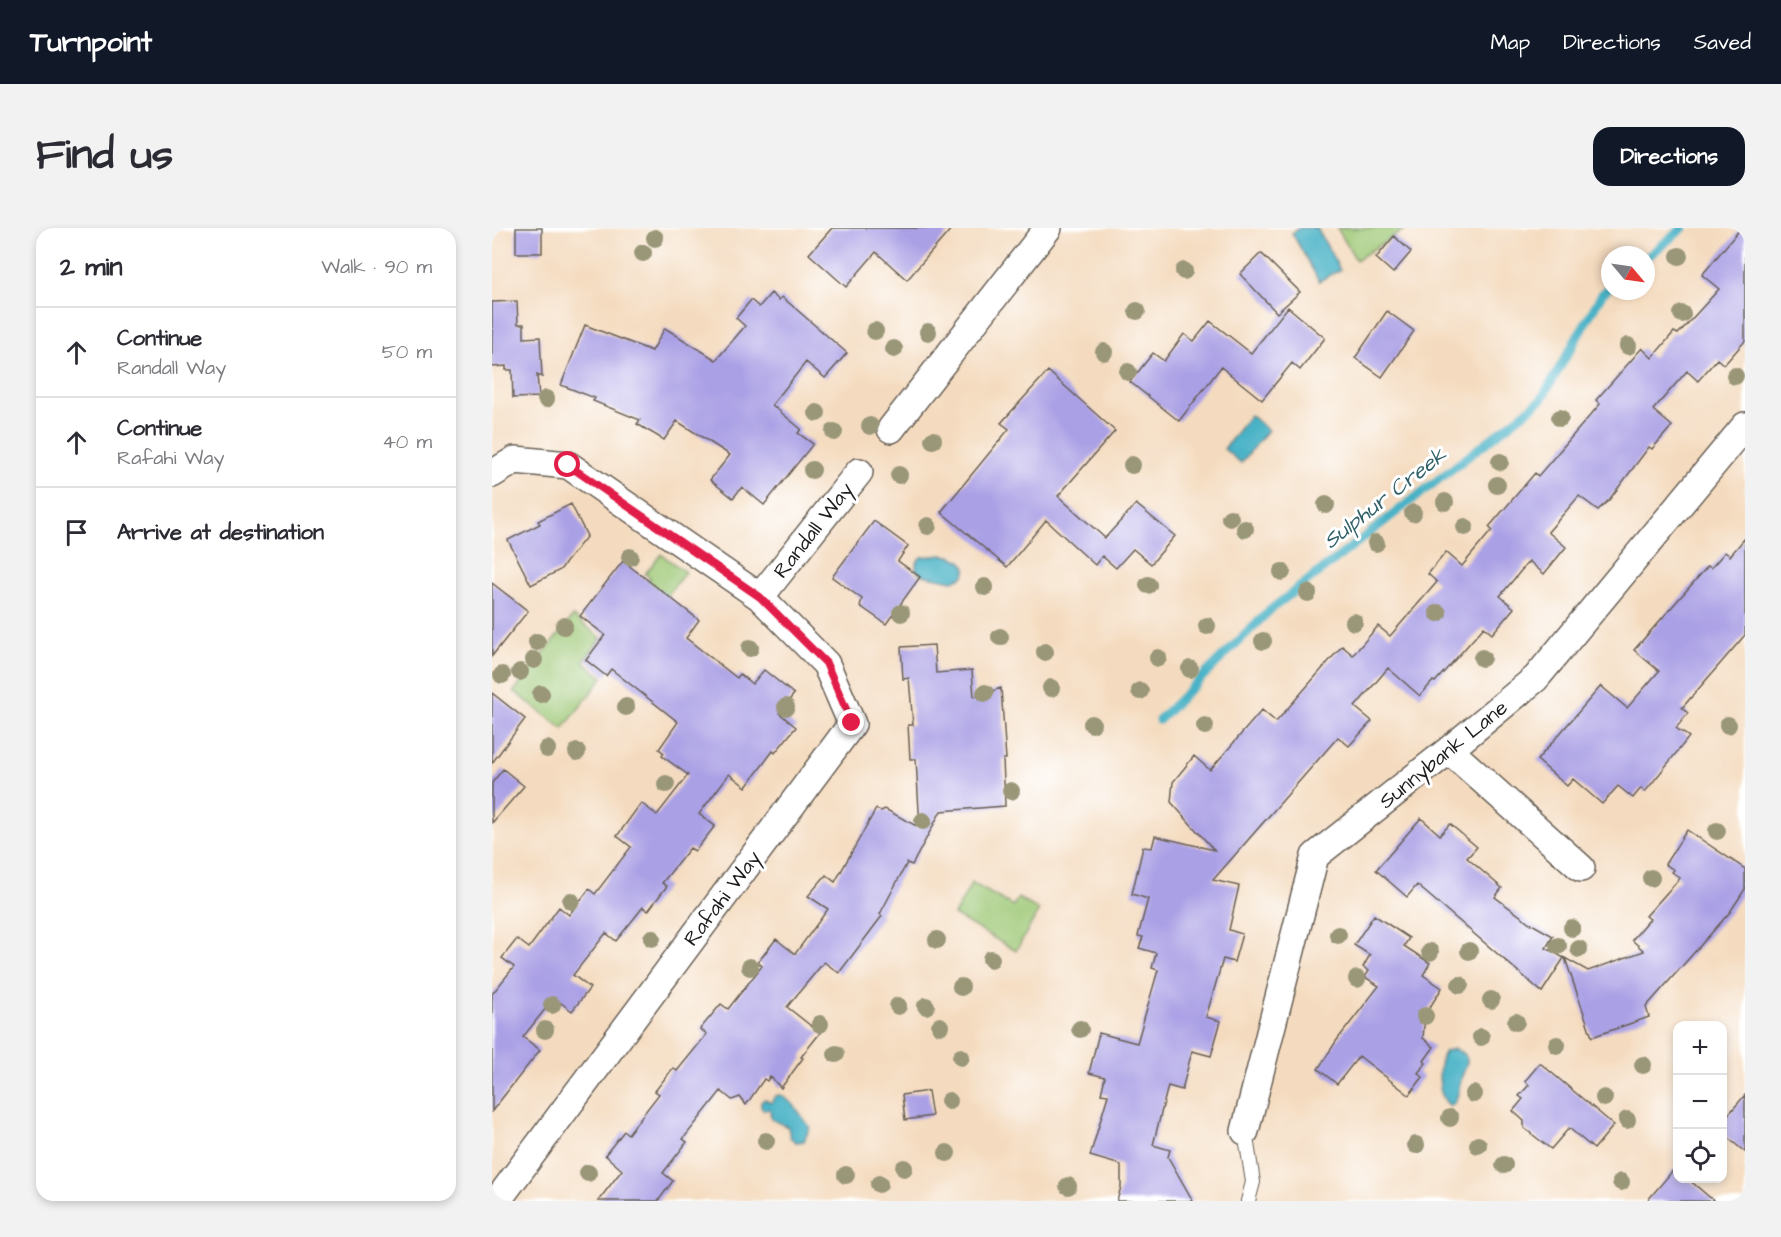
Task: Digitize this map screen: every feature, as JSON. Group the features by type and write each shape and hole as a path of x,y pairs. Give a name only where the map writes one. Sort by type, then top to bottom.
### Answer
{"street":[{"path":"891,429 1048,228"},
{"name":"Sunnybank Lane","path":"1245,1131 1315,856 1536,678 1745,426"},
{"name":"Randall Way","path":"492,474 515,460 568,465 760,597 859,472"},
{"name":"Rafahi Way","path":"497,1201 852,723 826,663 760,597"},
{"path":"1449,750 1581,868"}],"lane":[{"path":"1245,1131 1253,1182 1248,1201"}],"green space":[{"path":"1337,228 1407,228 1356,260"},
{"path":"661,554 685,572 656,611 636,596 650,578 645,574"},
{"path":"573,616 601,638 583,662 603,677 563,729 514,691"},
{"path":"972,883 1013,906 1018,898 1039,910 1016,951 954,915"}],"water":[{"path":"1300,228 1317,228 1340,270 1319,281 1292,233"},
{"path":"1250,415 1268,430 1241,463 1224,449"},
{"path":"944,555 962,562 966,568 964,576 953,581 922,575 916,570 916,563 921,557"},
{"path":"1455,1049 1465,1056 1467,1063 1457,1098 1451,1106 1446,1102 1440,1089 1439,1072 1445,1051"},
{"path":"781,1095 793,1104 810,1127 804,1141 796,1142 790,1137 788,1127 771,1119 770,1109 764,1110 761,1107 761,1102 765,1099 771,1103 775,1096"}],"building":[{"path":"516,228 542,228 542,253 516,253"},
{"path":"832,228 952,228 907,280 876,252 846,287 809,254"},
{"path":"1741,228 1745,228 1745,341 1724,365 1717,359 1698,381 1687,371 1653,410 1672,426 1652,449 1649,447 1609,500 1598,510 1579,496 1548,532 1566,547 1544,574 1529,561 1500,596 1514,608 1492,634 1484,627 1420,696 1388,668 1355,707 1372,721 1349,746 1338,737 1213,880 1239,886 1229,930 1242,934 1234,962 1223,959 1206,1017 1221,1021 1211,1056 1192,1051 1182,1090 1168,1086 1153,1145 1170,1150 1168,1157 1193,1201 1117,1201 1121,1187 1121,1165 1090,1156 1108,1095 1101,1094 1105,1077 1089,1073 1099,1033 1137,1043 1158,970 1152,968 1156,953 1139,948 1143,937 1138,936 1148,899 1132,894 1143,847 1152,848 1155,836 1214,850 1171,802 1173,782 1194,756 1210,770 1262,710 1276,722 1342,646 1353,655 1378,626 1390,636 1437,582 1428,574 1446,552 1462,566 1492,530 1489,527 1535,473 1538,476 1600,404 1596,400 1642,348 1652,358 1674,332 1678,334 1719,289 1702,275"},
{"path":"1394,236 1411,252 1393,273 1376,258"},
{"path":"1261,253 1300,292 1277,313 1240,274"},
{"path":"771,293 779,300 782,297 847,353 825,378 806,362 772,405 801,429 798,433 813,444 764,505 742,487 733,498 710,480 730,455 677,421 664,440 637,424 640,420 593,401 595,398 561,385 585,325 652,351 665,328 716,360 745,326 736,318 751,300 759,307"},
{"path":"517,301 518,324 524,324 524,338 540,337 542,377 537,375 539,397 513,398 512,370 506,370 506,366 492,367 492,302"},
{"path":"1288,307 1325,338 1300,370 1292,363 1262,400 1221,367 1179,421 1130,382 1153,353 1164,361 1184,334 1194,341 1210,321 1251,353"},
{"path":"1387,311 1414,331 1382,377 1355,358"},
{"path":"1048,371 1115,431 1058,496 1105,538 1136,504 1175,536 1151,564 1133,549 1116,568 1102,556 1095,565 1046,520 1007,567 941,512 1009,429 1001,423"},
{"path":"571,504 587,536 560,570 531,585 508,540 540,524 538,521"},
{"path":"874,521 908,546 898,561 920,577 886,624 860,606 862,599 832,577"},
{"path":"1745,538 1745,635 1682,708 1688,713 1676,728 1689,737 1645,792 1641,788 1633,798 1618,786 1602,804 1573,779 1567,786 1537,760 1601,686 1627,708 1659,671 1634,650 1708,566 1711,568 1725,552 1730,556"},
{"path":"623,561 699,620 686,638 737,678 740,674 752,684 764,670 794,694 779,713 796,727 775,753 773,751 746,787 729,774 699,814 715,826 695,851 690,848 662,883 667,886 648,911 643,907 616,941 606,933 573,975 590,988 572,1011 554,998 523,1037 540,1050 492,1111 492,994 514,967 502,958 517,939 529,948 559,907 569,915 589,889 595,894 631,847 617,836 641,803 657,815 688,775 662,756 664,753 659,749 678,722 611,669 606,676 586,660 605,635 580,616"},
{"path":"492,583 528,611 492,656"},
{"path":"934,645 936,673 972,670 974,697 1001,688 1006,759 1003,759 1005,806 941,811 912,865 907,863 880,914 882,916 839,973 824,962 787,1007 820,1033 781,1088 770,1076 767,1081 764,1079 746,1105 740,1097 732,1100 721,1091 683,1139 687,1142 663,1173 673,1181 658,1201 598,1201 622,1170 605,1155 624,1131 628,1134 659,1094 655,1091 673,1068 677,1071 707,1034 700,1029 721,1004 728,1009 762,966 758,962 776,939 795,954 828,909 808,896 826,875 835,882 876,809 881,811 885,809 920,828 916,759 910,759 908,725 913,725 909,678 903,679 901,647"},
{"path":"492,693 525,719 492,763"},
{"path":"503,769 524,786 492,823 492,783"},
{"path":"1421,818 1440,835 1450,824 1477,847 1467,858 1502,888 1495,897 1530,923 1553,936 1546,948 1564,958 1542,992 1417,885 1407,897 1376,870"},
{"path":"1687,830 1745,869 1745,889 1730,912 1646,1007 1649,1017 1592,1037 1565,958 1588,971 1644,951 1632,940 1650,919 1646,916 1680,878 1665,864"},
{"path":"1374,915 1409,938 1404,946 1430,963 1423,975 1442,988 1425,1015 1423,1038 1434,1047 1418,1073 1423,1077 1409,1095 1359,1056 1337,1084 1318,1069 1337,1040 1379,986 1365,977 1369,971 1363,967 1370,955 1354,945"},
{"path":"1540,1063 1614,1125 1594,1149 1569,1128 1551,1149 1524,1128 1524,1121 1513,1111 1523,1099 1519,1096 1529,1085 1525,1081"},
{"path":"928,1091 932,1116 905,1120 902,1095"},
{"path":"1745,1095 1745,1152 1727,1137 1727,1116"},
{"path":"1673,1170 1673,1183 1693,1183 1714,1201 1647,1201"}],"waterway":[{"name":"Sulphur Creek","path":"1655,251 1683,228"},
{"name":"Sulphur Creek","path":"1159,720 1270,610 1541,400 1601,296"}],"route":[{"path":"568,465 760,597 826,663 852,723"}]}
